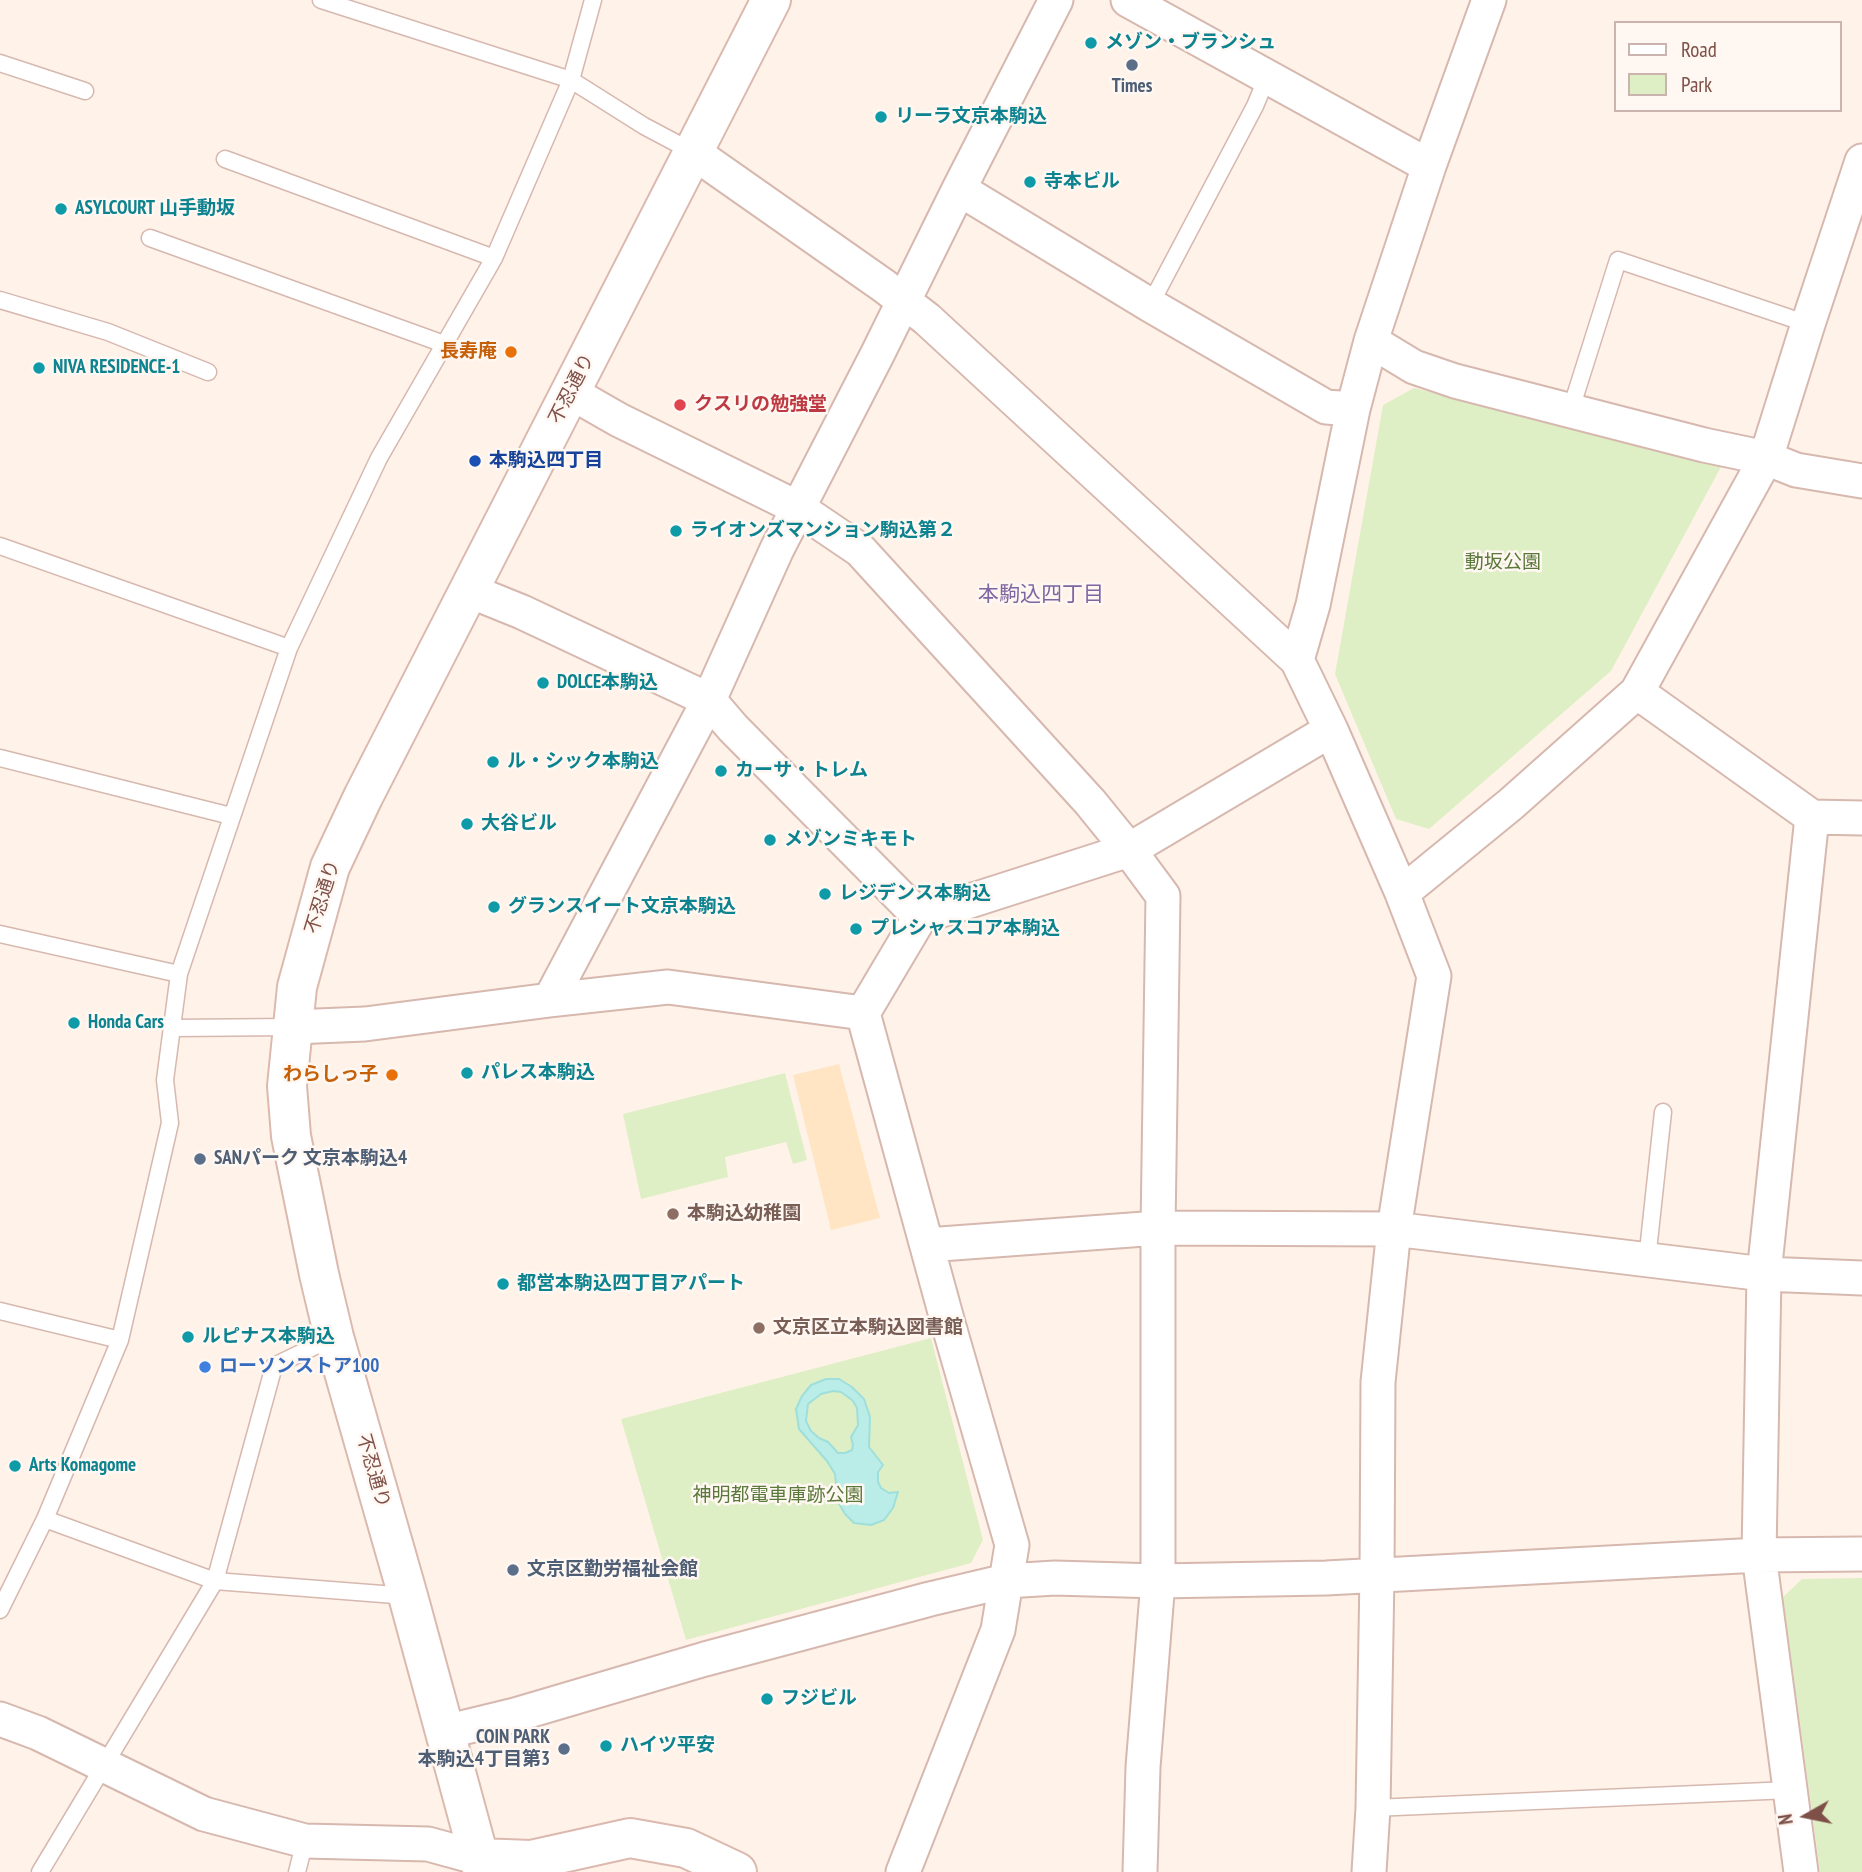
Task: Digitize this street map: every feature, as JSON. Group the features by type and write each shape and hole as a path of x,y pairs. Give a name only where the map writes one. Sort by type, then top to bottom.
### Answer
{"main road":[{"name":"不忍通り","path":"481,1865 334,1337 319,1274 291,1136 287,1086 297,986 330,867 363,797 771,0"},
{"path":"481,1865 531,1860 631,1838 686,1848 737,1872"}],"street":[{"path":"550,1000 709,700 777,549 1056,0"},
{"path":"1128,0 1429,166"},
{"path":"1297,660 1313,605 1353,410 1371,341 1429,166 1489,0"},
{"path":"693,152 927,319 1297,660 1331,730 1402,894 1434,976 1394,1229 1378,1382 1373,1808 1369,1872"},
{"path":"1402,894 1511,804 1637,692 1766,458 1862,161"},
{"path":"959,189 1150,305 1326,407 1353,410"},
{"path":"1371,341 1414,367 1455,381 1570,412 1766,458 1796,470 1862,481"},
{"path":"570,392 619,420 798,508 860,550 1090,802 1163,896 1157,1581 1143,1767 1140,1872"},
{"path":"470,591 522,612 709,700 733,728 920,917"},
{"path":"1637,692 1812,817 1862,818"},
{"path":"903,1872 998,1630 1012,1545 863,1013 920,917 1129,850 1331,730"},
{"path":"1801,1872 1759,1555 1764,1274 1812,817"},
{"path":"293,1027 365,1024 668,986 863,1013"},
{"path":"927,1245 1158,1228 1394,1229 1764,1274 1862,1278"},
{"path":"445,1732 930,1598 1006,1581 1055,1578 1157,1581 1325,1578 1759,1555 1862,1554"},
{"path":"0,1719 38,1732 204,1814 301,1856 428,1844 481,1865"}],"lane":[{"path":"321,0 571,80 693,152"},
{"path":"0,1610 45,1519 120,1340 170,1123 164,1080 179,974 289,648 379,458 494,258 571,80 593,0"},
{"path":"0,64 85,91"},
{"path":"1150,305 1255,106 1267,77"},
{"path":"225,159 494,258"},
{"path":"150,238 444,344"},
{"path":"1570,412 1618,260 1808,324"},
{"path":"0,300 108,332 208,372"},
{"path":"0,546 289,648"},
{"path":"0,758 232,816"},
{"path":"0,934 179,974"},
{"path":"172,1028 293,1027"},
{"path":"1647,1260 1663,1112"},
{"path":"0,1311 120,1340"},
{"path":"40,1872 215,1581 274,1366 334,1337"},
{"path":"45,1519 215,1581 408,1596"},
{"path":"1373,1808 1790,1790"}],"green space":[{"name":"動坂公園","path":"1414,388 1722,465 1611,671 1429,829 1396,819 1335,674 1383,405"},
{"path":"785,1073 807,1160 793,1164 786,1142 725,1157 728,1177 641,1199 623,1114"},
{"name":"神明都電車庫跡公園","path":"931,1338 983,1540 971,1563 686,1640 621,1419"},
{"path":"1862,1578 1862,1872 1820,1872 1783,1597 1802,1579"}],"sand":[{"path":"839,1064 880,1218 831,1230 793,1075"}],"water":[{"path":"826,1379 839,1379 864,1399 870,1417 869,1447 883,1465 878,1472 878,1482 881,1488 889,1493 898,1492 893,1508 884,1520 871,1525 854,1523 838,1502 835,1474 799,1429 796,1409 811,1385","holes":["841,1392 853,1401 857,1408 858,1425 851,1437 852,1450 845,1453 838,1453 828,1442 819,1438 811,1431 806,1421 808,1404 821,1394"]}],"place":[{"name":"メゾン・ブランシュ","path":"1091,43"},
{"name":"Times","path":"1132,65"},
{"name":"リーラ文京本駒込","path":"881,117"},
{"name":"寺本ビル","path":"1030,182"},
{"name":"ASYLCOURT 山手動坂","path":"61,209"},
{"name":"長寿庵","path":"511,352"},
{"name":"NIVA RESIDENCE-1","path":"39,368"},
{"name":"クスリの勉強堂","path":"680,405"},
{"name":"本駒込四丁目","path":"475,461"},
{"name":"ライオンズマンション駒込第２","path":"676,531"},
{"name":"DOLCE本駒込","path":"543,683"},
{"name":"ル・シック本駒込","path":"493,762"},
{"name":"カーサ・トレム","path":"721,771"},
{"name":"大谷ビル","path":"467,824"},
{"name":"メゾンミキモト","path":"770,840"},
{"name":"レジデンス本駒込","path":"825,894"},
{"name":"グランスイート文京本駒込","path":"494,907"},
{"name":"プレシャスコア本駒込","path":"856,929"},
{"name":"Honda Cars","path":"74,1023"},
{"name":"パレス本駒込","path":"467,1073"},
{"name":"わらしっ子","path":"392,1075"},
{"name":"SANパーク 文京本駒込4","path":"200,1159"},
{"name":"本駒込幼稚園","path":"673,1214"},
{"name":"都営本駒込四丁目アパート","path":"503,1284"},
{"name":"文京区立本駒込図書館","path":"759,1328"},
{"name":"ルピナス本駒込","path":"188,1337"},
{"name":"ローソンストア100","path":"205,1367"},
{"name":"Arts Komagome","path":"15,1466"},
{"name":"文京区勤労福祉会館","path":"513,1570"},
{"name":"フジビル","path":"767,1699"},
{"name":"ハイツ平安","path":"606,1746"},
{"name":"COIN PARK 本駒込4丁目第3","path":"564,1749"}],"district":[{"name":"本駒込四丁目","path":"1041,595"}]}
